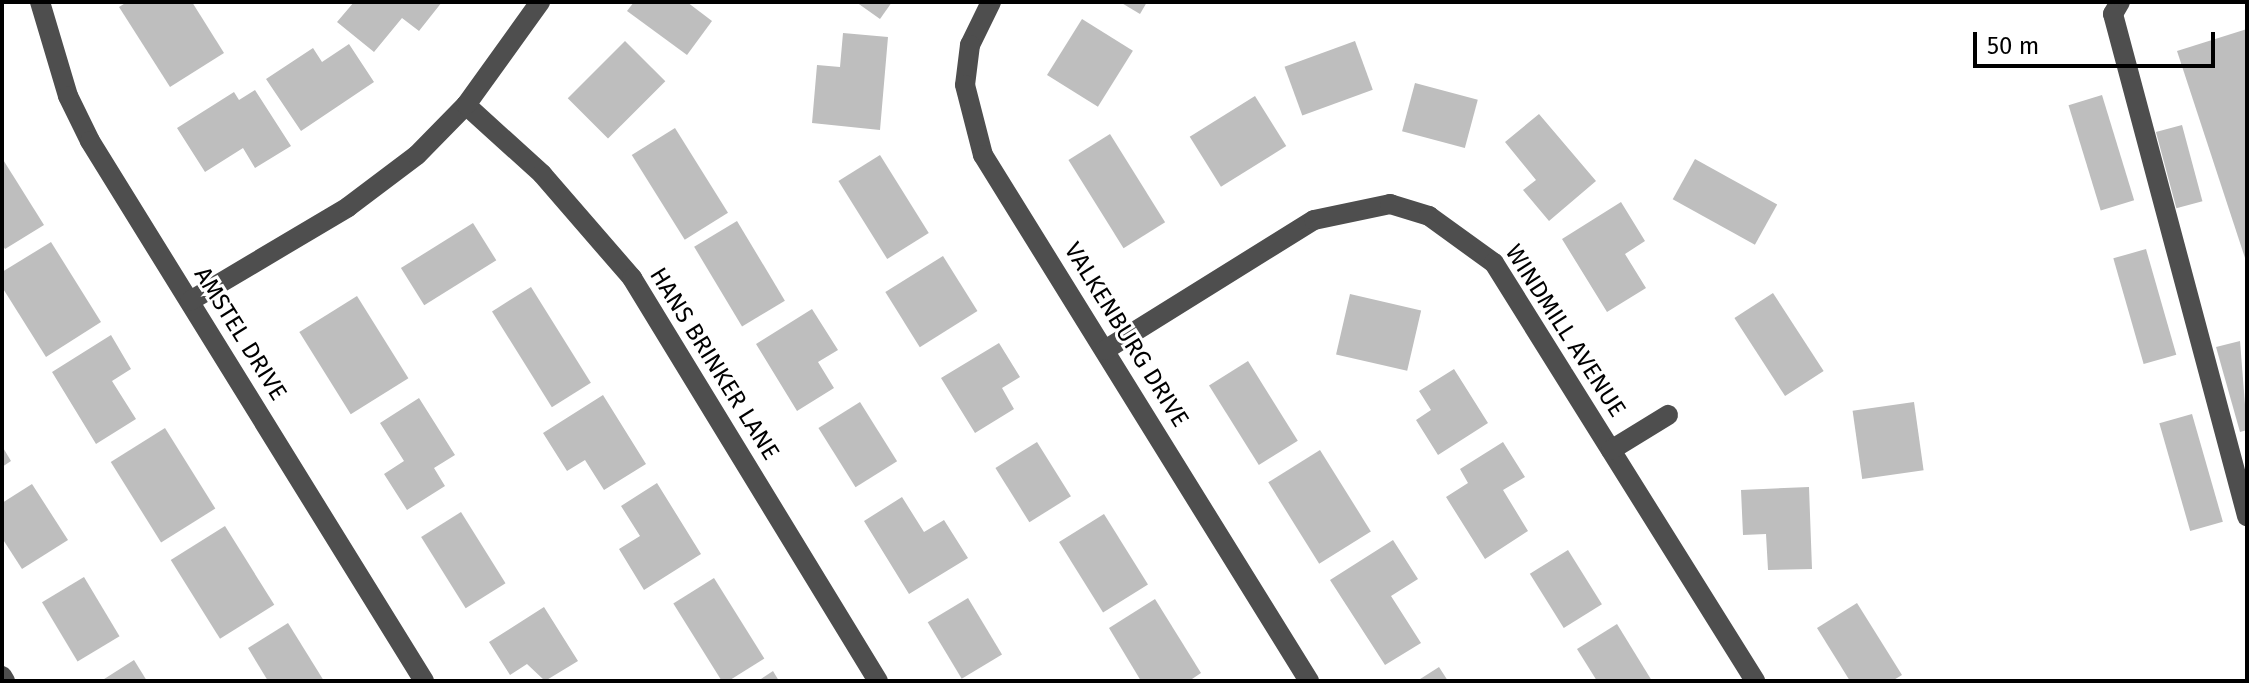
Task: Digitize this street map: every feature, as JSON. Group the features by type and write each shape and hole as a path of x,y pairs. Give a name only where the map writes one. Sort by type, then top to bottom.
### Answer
{"street":[{"name":"AMSTEL DRIVE","path":"40,2 85,130 424,681"},
{"path":"190,301 348,207 417,155 466,105 540,2"},
{"name":"VALKENBURG DRIVE","path":"991,2 970,45 970,119 983,155 1309,681"},
{"path":"2120,2 2113,14 2243,484 2247,516"},
{"name":"HANS BRINKER LANE","path":"466,105 561,194 632,278 878,681"},
{"name":"WINDMILL AVENUE","path":"1105,350 1314,220 1390,204 1464,236 1494,263 1755,681"},
{"path":"1611,450 1668,415"}],"building":[{"path":"127,2 192,2 224,53 170,87 119,7"},
{"path":"354,2 442,2 419,31 402,18 374,52 337,22"},
{"path":"634,2 687,2 712,21 687,55 627,11"},
{"path":"856,2 892,2 880,19"},
{"path":"1120,2 1147,2 1140,14"},
{"path":"1082,19 1133,51 1098,107 1047,75"},
{"path":"2247,29 2247,261 2246,261 2177,51"},
{"path":"843,33 888,37 880,130 812,123 817,65 840,67"},
{"path":"625,41 665,81 608,139 568,98"},
{"path":"1355,41 1373,90 1302,116 1285,67"},
{"path":"349,44 374,82 301,131 266,79 313,48 322,62"},
{"path":"1415,83 1478,100 1465,148 1402,131"},
{"path":"255,90 291,146 255,168 243,148 205,172 177,128 234,92 239,100"},
{"path":"2102,95 2134,200 2101,210 2069,105"},
{"path":"1255,96 1286,146 1221,187 1190,137"},
{"path":"1539,114 1596,181 1549,221 1523,190 1536,180 1505,142"},
{"path":"2182,125 2202,201 2176,208 2156,132"},
{"path":"675,128 728,213 685,240 632,155"},
{"path":"1110,134 1165,222 1124,248 1068,160"},
{"path":"880,155 929,233 887,259 838,181"},
{"path":"2,158 44,225 5,249 2,244"},
{"path":"1695,159 1777,205 1755,245 1673,199"},
{"path":"1621,202 1645,241 1625,254 1646,288 1607,312 1562,239"},
{"path":"737,221 785,301 742,326 694,247"},
{"path":"473,223 496,260 424,305 401,268"},
{"path":"51,242 101,322 46,357 2,287 2,272"},
{"path":"2146,249 2176,355 2144,364 2113,258"},
{"path":"943,256 977,311 920,347 885,292"},
{"path":"531,287 591,383 552,407 492,311"},
{"path":"1773,293 1824,371 1785,396 1734,318"},
{"path":"1350,294 1421,310 1407,371 1336,354"},
{"path":"357,296 408,378 351,414 299,332"},
{"path":"812,309 838,350 818,362 834,388 797,411 756,344"},
{"path":"111,335 131,369 112,381 136,419 96,444 52,372"},
{"path":"2240,341 2247,430 2240,432 2216,347"},
{"path":"999,343 1020,377 1002,388 1014,409 975,433 941,378"},
{"path":"1248,361 1298,441 1259,465 1209,385"},
{"path":"1454,369 1488,423 1438,455 1416,420 1431,410 1419,391"},
{"path":"603,395 646,464 604,490 585,460 567,471 543,433"},
{"path":"419,398 455,455 434,468 445,486 407,510 384,474 404,461 380,423"},
{"path":"860,402 897,461 856,487 818,428"},
{"path":"1914,402 1924,470 1862,479 1853,411"},
{"path":"2192,414 2223,522 2190,531 2159,423"},
{"path":"165,428 215,509 161,542 111,462"},
{"path":"1037,442 1071,496 1029,522 995,468"},
{"path":"1503,442 1525,477 1503,490 1528,531 1485,559 1446,497 1468,483 1460,469"},
{"path":"2,446 11,461 2,467"},
{"path":"1320,450 1371,531 1319,564 1268,482"},
{"path":"657,483 701,554 644,590 619,549 640,536 621,506"},
{"path":"32,484 68,540 22,569 2,538 2,503"},
{"path":"1809,487 1812,569 1768,570 1766,534 1743,535 1741,490"},
{"path":"902,497 924,532 944,520 968,558 909,594 864,521"},
{"path":"461,512 506,583 466,608 421,537"},
{"path":"1104,514 1148,584 1103,612 1059,542"},
{"path":"225,526 274,605 220,639 171,560"},
{"path":"1393,540 1418,579 1391,596 1421,643 1385,665 1330,580"},
{"path":"1568,550 1602,604 1564,628 1530,574"},
{"path":"84,577 120,636 78,661 42,602"},
{"path":"714,578 764,659 728,681 722,681 673,603"},
{"path":"968,598 1002,655 962,679 928,622"},
{"path":"1155,599 1201,673 1189,681 1141,681 1109,628"},
{"path":"1857,603 1902,675 1892,681 1850,681 1817,628"},
{"path":"544,607 578,661 545,681 527,664 510,675 489,642"},
{"path":"288,623 324,681 268,681 248,648"},
{"path":"1617,624 1652,681 1597,681 1577,649"},
{"path":"134,660 147,681 101,681"},
{"path":"1439,667 1448,681 1417,681"},
{"path":"773,671 779,681 758,681"}]}
